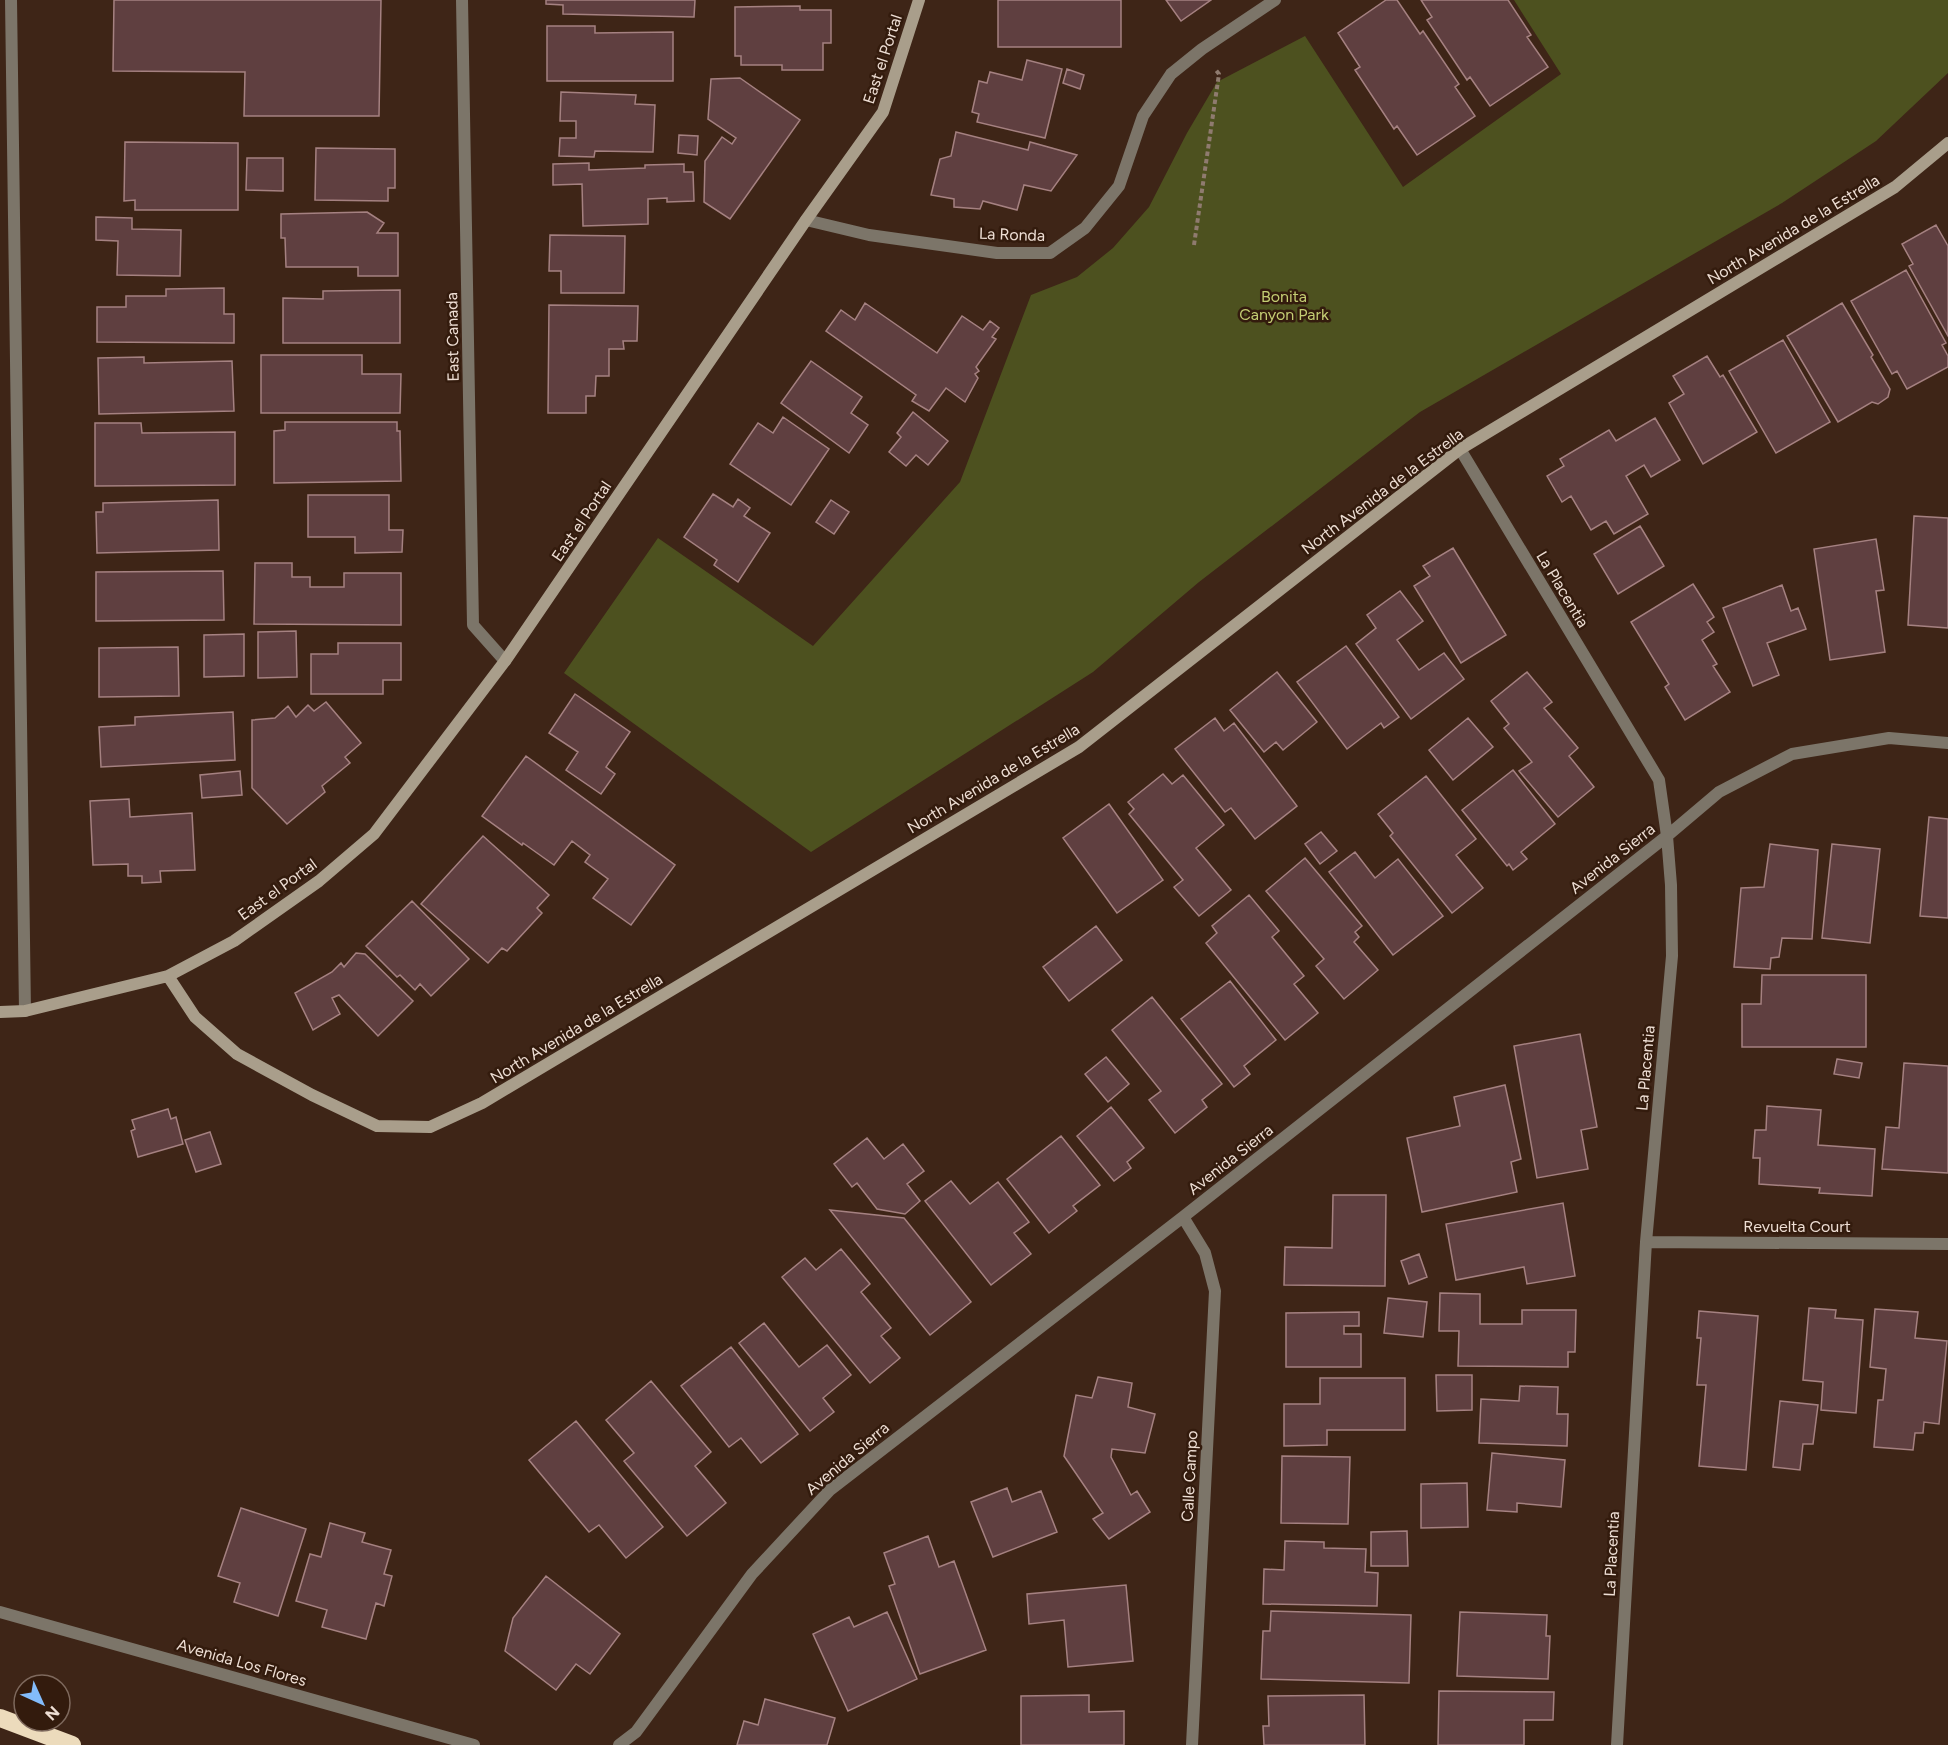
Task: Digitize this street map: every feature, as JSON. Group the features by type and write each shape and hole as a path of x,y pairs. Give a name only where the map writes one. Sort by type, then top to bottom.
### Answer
{"highway":[{"path":"0,1718 72,1745"}],"street":[{"path":"10,0 25,1011"},
{"name":"East Canada","path":"462,0 473,625 505,662"},
{"name":"East el Portal","path":"168,976 234,940 320,881 374,834 505,662 806,219 883,112 919,0"},
{"name":"La Ronda","path":"806,219 869,235 986,252 1050,253 1085,228 1119,186 1143,116 1171,75 1202,49 1275,0"},
{"name":"North Avenida de la Estrella","path":"168,976 195,1017 237,1054 312,1095 377,1126 430,1127 482,1103 1079,747 1460,449 1852,214 1895,186 1948,142"},
{"name":"La Placentia","path":"1460,449 1659,780 1667,836 1671,885 1672,956 1646,1242 1617,1745"},
{"name":"Avenida Sierra","path":"619,1745 636,1732 752,1574 830,1490 1667,836 1719,792 1792,754 1889,738 1948,743"},
{"path":"0,1012 25,1011 168,976"},
{"name":"Calle Campo","path":"1183,1216 1205,1253 1215,1291 1192,1745"},
{"name":"Revuelta Court","path":"1646,1242 1948,1244"},
{"name":"Avenida Los Flores","path":"0,1612 474,1745"}],"path":[{"path":"1194,244 1219,74 1202,49"}],"green space":[{"name":"Bonita Canyon Park","path":"1514,0 1948,0 1948,73 1876,141 1782,203 1420,412 1199,582 1093,672 811,852 564,673 658,538 813,646 960,482 1031,295 1077,277 1113,248 1149,207 1187,133 1217,82 1305,36 1403,187 1561,74"}],"building":[{"path":"114,0 381,0 379,116 244,116 245,72 113,71"},
{"path":"546,0 695,0 694,17 563,14 563,5 546,4"},
{"path":"998,0 1121,0 1121,47 998,47"},
{"path":"1166,0 1211,0 1181,21"},
{"path":"1386,0 1397,0 1420,34 1423,31 1459,84 1455,87 1475,116 1417,155 1397,126 1394,129 1355,70 1360,67 1338,33"},
{"path":"1421,0 1508,0 1531,35 1527,37 1548,67 1490,106 1470,77 1467,80 1427,20 1432,17"},
{"path":"800,6 800,10 831,10 831,43 823,43 823,70 782,70 782,65 741,65 741,56 735,56 735,7"},
{"path":"547,26 595,26 595,33 673,32 673,81 547,81"},
{"path":"1027,60 1062,69 1045,138 977,122 979,114 972,112 979,81 987,83 990,72 1022,80"},
{"path":"1067,69 1084,75 1080,89 1063,83"},
{"path":"740,78 800,120 730,219 704,202 705,161 722,137 732,144 736,138 708,119 711,79"},
{"path":"561,92 636,95 635,104 655,105 653,152 595,151 594,157 559,156 560,138 576,138 576,121 560,121"},
{"path":"956,132 1028,150 1030,142 1077,155 1051,191 1024,185 1017,210 983,201 980,209 954,207 954,199 931,195 940,159 951,156"},
{"path":"679,135 698,136 697,155 678,153"},
{"path":"125,142 238,143 238,210 135,210 135,200 124,201"},
{"path":"316,148 395,149 395,188 388,188 388,201 315,200"},
{"path":"247,158 283,158 283,191 246,190"},
{"path":"589,163 589,170 684,164 684,172 693,172 694,201 667,202 667,198 648,199 648,224 583,226 582,184 553,185 553,164"},
{"path":"367,212 384,223 377,233 398,233 398,276 358,276 358,267 286,267 285,238 281,238 281,214"},
{"path":"96,217 132,218 132,229 181,230 180,276 117,275 118,241 96,240"},
{"path":"1936,225 1948,246 1948,336 1909,266 1913,264 1902,244"},
{"path":"550,235 625,236 624,293 561,293 561,271 549,271"},
{"path":"1906,270 1946,343 1942,345 1948,356 1948,367 1907,389 1897,371 1892,374 1851,301"},
{"path":"224,288 224,314 234,314 234,343 97,342 97,307 126,307 126,296 166,296 166,289"},
{"path":"400,290 400,343 283,343 283,298 323,299 323,291"},
{"path":"865,303 937,353 962,316 983,330 990,321 999,328 992,337 996,339 976,367 979,371 975,374 978,378 965,402 946,388 929,411 912,401 916,395 826,331 841,310 855,320"},
{"path":"1842,303 1890,389 1888,397 1878,404 1872,402 1838,422 1787,336"},
{"path":"549,305 638,306 637,341 623,341 624,349 609,349 609,376 596,376 595,396 586,396 586,413 548,413"},
{"path":"1783,340 1830,422 1776,453 1729,371"},
{"path":"261,355 362,355 362,374 401,374 400,413 261,413"},
{"path":"1707,356 1720,377 1723,375 1757,432 1703,464 1669,403 1684,394 1673,376"},
{"path":"144,357 144,363 232,361 234,411 99,414 98,358"},
{"path":"811,361 862,397 851,413 868,425 849,453 781,403"},
{"path":"913,412 948,441 928,465 916,455 906,466 889,452 901,437 897,433"},
{"path":"783,417 829,449 791,505 730,464 758,423 773,433"},
{"path":"1655,418 1680,460 1651,477 1644,465 1626,476 1648,514 1614,534 1606,521 1591,530 1571,496 1562,502 1547,476 1564,466 1560,459 1609,430 1616,441"},
{"path":"285,422 397,422 397,431 400,431 401,481 274,483 274,431 285,430"},
{"path":"95,423 141,423 142,433 235,432 235,485 95,486"},
{"path":"713,494 733,507 738,499 750,508 744,516 770,533 738,582 714,565 717,560 684,537"},
{"path":"308,495 389,495 389,530 403,530 402,552 355,553 355,537 308,537"},
{"path":"218,500 219,550 97,553 96,512 103,512 103,503"},
{"path":"831,500 849,512 834,534 816,522"},
{"path":"1914,516 1948,518 1948,628 1908,625"},
{"path":"1640,526 1664,566 1618,594 1594,554"},
{"path":"1876,539 1884,590 1876,591 1885,652 1830,660 1814,549"},
{"path":"1453,548 1506,635 1461,663 1414,586 1430,576 1423,566"},
{"path":"255,563 292,563 292,577 310,577 310,587 344,587 344,573 401,573 401,625 254,624"},
{"path":"223,571 224,620 96,621 96,572"},
{"path":"1693,584 1714,617 1707,622 1714,632 1702,640 1717,664 1713,666 1730,692 1685,720 1665,687 1669,684 1631,622"},
{"path":"1782,585 1791,611 1798,608 1806,629 1767,643 1779,675 1753,686 1723,608"},
{"path":"1400,591 1423,621 1397,640 1419,670 1444,653 1464,679 1411,719 1356,644 1376,628 1367,615"},
{"path":"296,631 297,677 258,678 258,632"},
{"path":"244,634 244,676 204,677 204,635"},
{"path":"338,643 401,643 401,680 383,680 383,694 311,694 311,654 338,654"},
{"path":"1346,646 1399,717 1384,728 1381,723 1347,749 1297,682"},
{"path":"178,647 179,696 99,697 99,648"},
{"path":"1277,672 1317,722 1283,750 1276,742 1264,752 1230,710"},
{"path":"1527,672 1552,702 1544,708 1578,748 1569,756 1594,787 1558,817 1519,771 1532,762 1504,728 1509,724 1491,701"},
{"path":"575,694 630,732 606,767 615,774 601,794 566,770 578,752 549,733"},
{"path":"326,702 361,743 345,757 350,763 322,786 325,792 287,824 252,788 252,720 275,718 288,706 296,717 308,705 314,711"},
{"path":"233,712 235,760 101,767 99,727 135,725 135,717"},
{"path":"1215,718 1224,731 1234,723 1297,806 1255,839 1231,808 1225,812 1175,749"},
{"path":"1468,718 1493,747 1453,780 1429,750"},
{"path":"526,756 675,865 631,925 593,898 608,879 585,862 590,855 572,841 554,865 482,816"},
{"path":"1513,770 1555,824 1521,852 1527,859 1513,870 1509,864 1507,866 1462,810"},
{"path":"240,771 242,795 202,798 200,775"},
{"path":"1163,774 1172,784 1183,775 1224,825 1196,848 1231,890 1199,916 1174,887 1183,880 1129,814 1134,809 1128,802"},
{"path":"1426,776 1476,839 1456,855 1483,888 1452,913 1390,836 1393,833 1378,814"},
{"path":"129,799 130,817 192,813 195,870 160,871 161,882 142,883 142,876 128,876 128,864 93,865 90,801"},
{"path":"1109,804 1163,880 1117,913 1063,838"},
{"path":"1929,817 1948,819 1948,918 1920,916"},
{"path":"1321,832 1337,851 1320,864 1305,844"},
{"path":"483,836 549,895 537,908 542,913 507,951 502,948 488,963 421,904"},
{"path":"1770,844 1818,850 1812,939 1782,938 1779,957 1771,958 1770,969 1734,967 1741,888 1764,887"},
{"path":"1832,844 1880,849 1870,943 1822,938"},
{"path":"1355,852 1375,878 1398,859 1443,916 1393,955 1329,872"},
{"path":"1305,858 1362,926 1355,932 1359,937 1354,942 1378,970 1344,999 1316,966 1324,959 1266,891"},
{"path":"1249,895 1279,931 1272,937 1304,976 1294,984 1318,1013 1285,1040 1206,943 1217,933 1212,926"},
{"path":"412,901 469,959 431,996 420,984 415,990 400,975 397,977 366,946"},
{"path":"1096,926 1122,960 1069,1001 1043,967"},
{"path":"356,953 365,954 413,1001 378,1036 339,995 332,998 340,1014 313,1030 295,993 332,972 341,963 344,967"},
{"path":"1762,975 1866,975 1866,1047 1742,1047 1742,1004 1761,1004"},
{"path":"1230,981 1276,1040 1244,1066 1250,1074 1234,1087 1181,1019"},
{"path":"1152,997 1222,1084 1202,1100 1207,1107 1175,1133 1149,1100 1161,1091 1112,1030"},
{"path":"1580,1034 1597,1127 1581,1130 1588,1169 1537,1178 1514,1046"},
{"path":"1106,1057 1129,1084 1108,1102 1085,1074"},
{"path":"1837,1059 1862,1063 1859,1078 1834,1074"},
{"path":"1904,1063 1948,1066 1948,1173 1882,1169 1886,1127 1899,1128"},
{"path":"1505,1085 1521,1159 1511,1162 1517,1192 1422,1212 1407,1138 1460,1126 1454,1097"},
{"path":"1767,1106 1821,1110 1818,1145 1875,1149 1872,1196 1819,1193 1820,1188 1759,1184 1760,1158 1753,1158 1755,1130 1766,1130"},
{"path":"1111,1107 1144,1148 1127,1162 1131,1168 1114,1181 1077,1136"},
{"path":"168,1109 171,1119 176,1117 183,1144 138,1157 131,1131 135,1129 132,1120"},
{"path":"210,1132 221,1164 196,1172 185,1140"},
{"path":"1061,1136 1100,1185 1073,1206 1077,1211 1049,1233 1007,1179"},
{"path":"867,1138 884,1159 903,1144 924,1171 907,1184 920,1201 905,1214 877,1209 857,1183 852,1187 834,1164"},
{"path":"951,1181 970,1204 998,1182 1029,1222 1014,1233 1031,1254 991,1285 925,1201"},
{"path":"1333,1195 1386,1195 1385,1286 1284,1285 1285,1247 1332,1248"},
{"path":"1563,1203 1575,1276 1527,1284 1524,1267 1456,1280 1446,1224"},
{"path":"830,1210 904,1218 971,1302 930,1335"},
{"path":"841,1249 870,1284 861,1292 891,1328 881,1336 900,1358 870,1383 782,1277 805,1258 816,1270"},
{"path":"1419,1254 1427,1277 1409,1284 1401,1261"},
{"path":"1440,1293 1480,1294 1480,1324 1522,1324 1522,1310 1576,1310 1575,1352 1568,1352 1568,1367 1458,1366 1459,1331 1439,1331"},
{"path":"1388,1298 1427,1302 1423,1337 1384,1333"},
{"path":"1809,1308 1836,1310 1835,1318 1863,1320 1856,1413 1821,1410 1823,1382 1803,1380"},
{"path":"1875,1309 1918,1312 1915,1338 1947,1341 1939,1424 1924,1422 1923,1433 1915,1433 1913,1450 1874,1447 1878,1400 1883,1400 1886,1369 1870,1367"},
{"path":"1699,1311 1758,1316 1746,1470 1699,1466 1706,1385 1697,1385 1701,1338 1697,1338"},
{"path":"1359,1312 1359,1326 1344,1326 1344,1334 1361,1334 1361,1367 1286,1367 1286,1313"},
{"path":"764,1323 799,1367 827,1345 851,1375 823,1398 834,1412 810,1431 739,1343"},
{"path":"731,1347 798,1434 761,1463 741,1438 729,1447 681,1386"},
{"path":"1436,1375 1472,1375 1472,1410 1437,1411"},
{"path":"1098,1377 1132,1383 1128,1407 1155,1414 1145,1453 1112,1449 1111,1457 1131,1495 1137,1491 1150,1512 1109,1539 1093,1519 1103,1513 1064,1456 1076,1395 1092,1398"},
{"path":"1320,1378 1405,1378 1405,1430 1327,1430 1327,1445 1284,1446 1284,1404 1320,1404"},
{"path":"651,1381 711,1452 695,1466 726,1503 687,1536 624,1461 634,1453 606,1420"},
{"path":"1520,1386 1558,1387 1557,1414 1568,1414 1567,1446 1479,1443 1481,1399 1519,1401"},
{"path":"1780,1401 1818,1405 1813,1444 1803,1444 1800,1470 1773,1467"},
{"path":"576,1421 663,1527 626,1558 599,1525 589,1532 529,1460"},
{"path":"1492,1453 1565,1460 1561,1507 1517,1503 1517,1512 1487,1510"},
{"path":"1282,1456 1350,1457 1348,1524 1281,1523"},
{"path":"1467,1483 1468,1527 1421,1528 1421,1484"},
{"path":"1007,1488 1012,1502 1041,1491 1057,1532 993,1557 971,1502"},
{"path":"241,1508 306,1529 278,1616 234,1602 240,1583 218,1576"},
{"path":"330,1523 365,1533 362,1542 391,1550 384,1574 392,1576 384,1606 376,1603 366,1639 322,1627 327,1610 296,1601 310,1554 321,1557"},
{"path":"1407,1531 1408,1566 1371,1566 1371,1532"},
{"path":"928,1536 939,1567 954,1561 986,1650 920,1674 889,1586 895,1584 884,1553"},
{"path":"1285,1541 1324,1542 1324,1548 1366,1549 1365,1572 1378,1573 1377,1606 1263,1604 1264,1569 1284,1570"},
{"path":"546,1576 620,1634 590,1674 576,1664 556,1690 505,1651 513,1618"},
{"path":"1126,1585 1133,1661 1068,1667 1064,1620 1029,1624 1027,1594"},
{"path":"1271,1611 1411,1615 1409,1683 1261,1679 1263,1631 1270,1631"},
{"path":"887,1612 917,1679 848,1711 813,1634 849,1617 854,1627"},
{"path":"1460,1612 1547,1615 1546,1636 1550,1636 1548,1679 1457,1676"},
{"path":"1439,1691 1554,1692 1553,1720 1524,1720 1524,1745 1438,1745"},
{"path":"1089,1695 1089,1712 1124,1711 1124,1745 1021,1745 1021,1696"},
{"path":"1364,1695 1365,1745 1264,1745 1263,1726 1269,1726 1268,1696"},
{"path":"765,1699 835,1718 827,1745 737,1745 744,1721 758,1725"}]}
